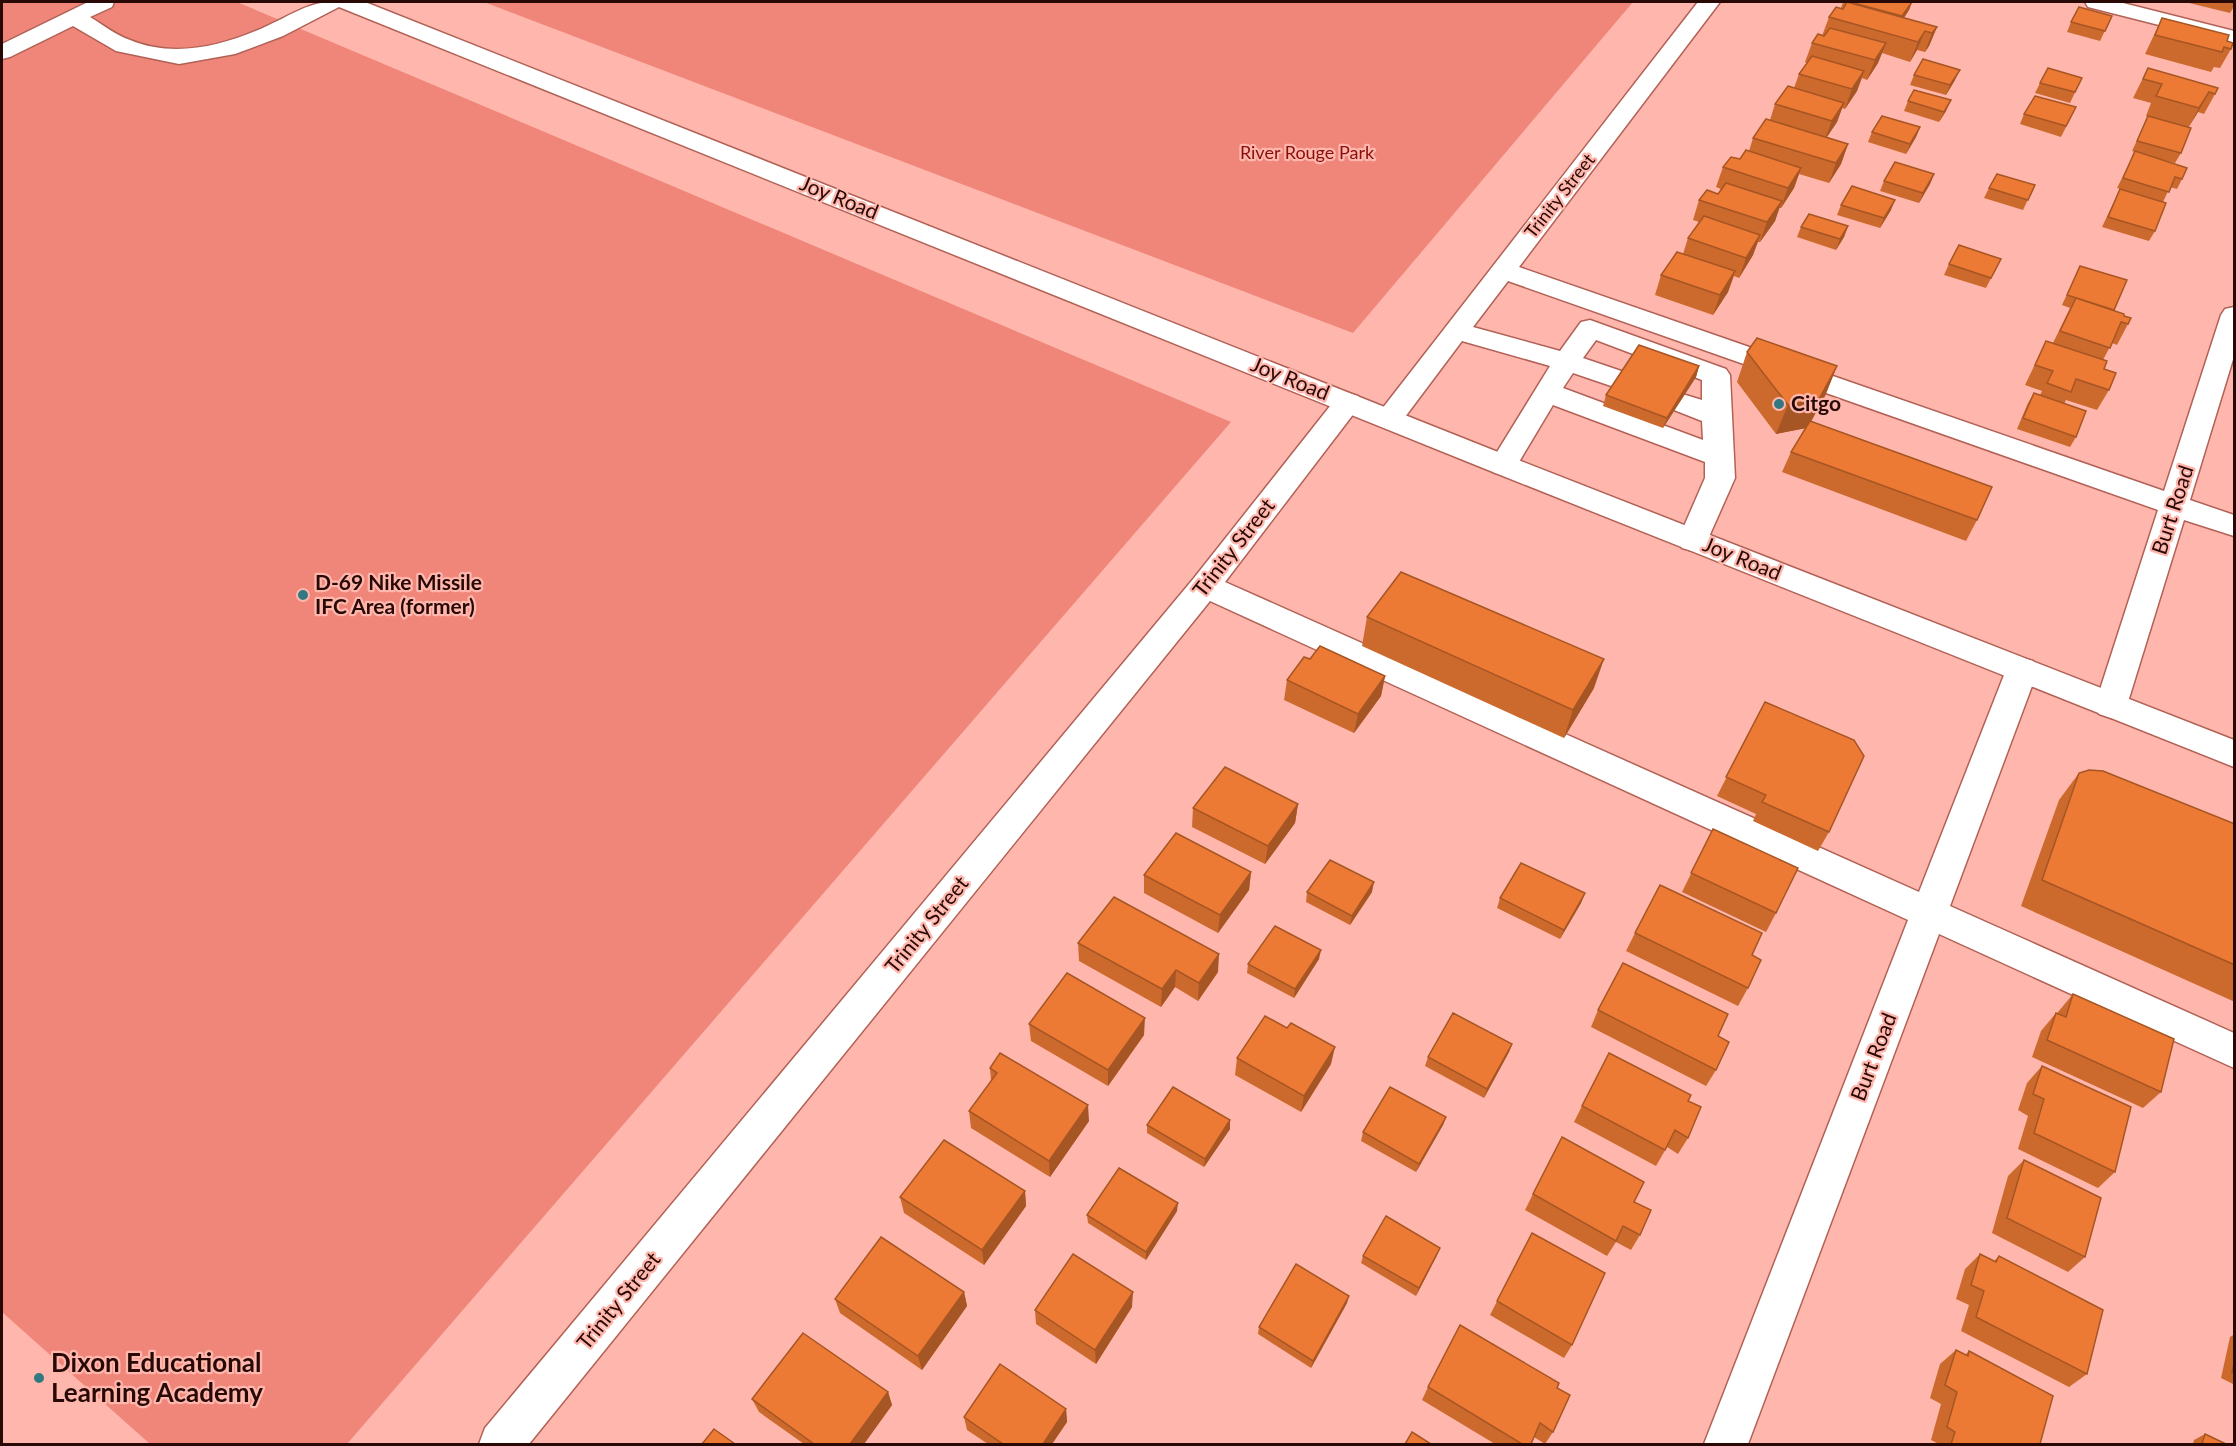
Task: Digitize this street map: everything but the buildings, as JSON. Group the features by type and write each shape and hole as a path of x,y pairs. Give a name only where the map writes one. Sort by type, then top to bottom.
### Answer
{"street":[{"path":"2,52 104,2"},
{"path":"73,17 124,46 179,57 227,49 275,31 331,2"},
{"name":"Joy Road","path":"347,2 1503,465 2235,754"},
{"name":"Trinity Street","path":"1389,418 1709,2"},
{"path":"2096,2 2235,38"},
{"path":"1503,270 2235,526"},
{"name":"Burt Road","path":"2111,705 2235,315"},
{"path":"1503,465 1546,392 1590,328 1716,375 1720,478 1693,540"},
{"path":"1456,331 1567,362 1620,380"},
{"path":"1546,392 1718,456"},
{"name":"Trinity Street","path":"501,1444 1205,586 1348,402"},
{"path":"1679,402 1716,416"},
{"path":"1205,586 2235,1051"},
{"name":"Burt Road","path":"1726,1444 2022,670"}],"green space":[{"path":"2,2 237,2 1231,422 347,1444 150,1444 2,1312"},
{"name":"River Rouge Park","path":"484,2 1633,2 1353,333"}],"place":[{"name":"Citgo","path":"1779,404"},
{"name":"D-69 Nike Missile IFC Area (former)","path":"303,595"},
{"name":"Dixon Educational Learning Academy","path":"39,1378"}]}
